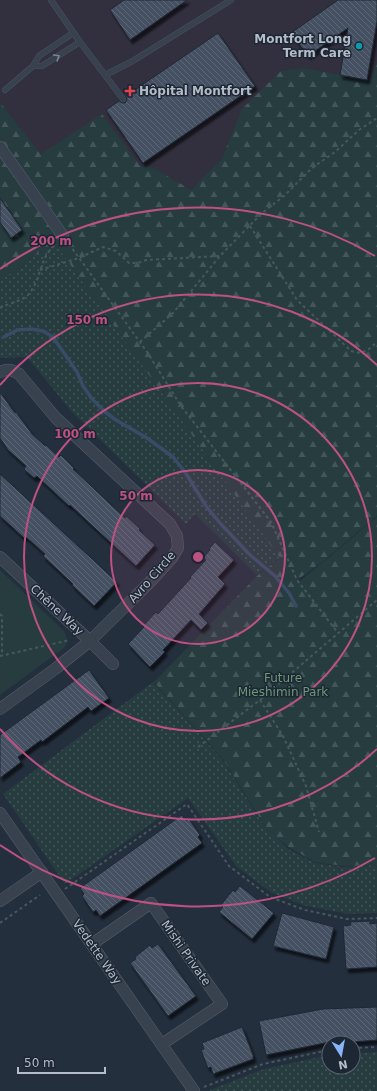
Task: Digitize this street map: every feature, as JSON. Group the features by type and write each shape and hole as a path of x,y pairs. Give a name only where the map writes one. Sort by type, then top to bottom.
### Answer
{"street":[{"path":"0,147 64,237"},
{"name":"Avro Circle","path":"0,372 5,370 19,374 56,418 170,524 177,536 178,548 172,558 140,592 90,641 55,669 0,709"},
{"name":"Chêne Way","path":"0,557 113,664"},
{"name":"Vedette Way","path":"0,813 162,1044 198,1089"},
{"path":"0,901 42,872"},
{"name":"Mishi Private","path":"92,944 151,903 222,1004 162,1044"}],"lane":[{"path":"51,0 73,33 123,99"},
{"path":"105,75 131,62 231,0"},
{"path":"5,90 33,66 39,56 73,33"},
{"path":"33,66 42,66 80,42"}],"path":[{"path":"140,342 173,313 220,256 262,213 284,196 312,168 335,152 359,130 377,118"},
{"path":"250,226 297,300 344,345 351,351 360,354 368,350 377,342"},
{"path":"0,308 21,300 27,295 36,284 47,253 64,237 147,352 181,406 270,522 297,580 338,633"},
{"path":"40,270 79,258 103,247 116,251 129,263 138,263 146,260 220,256"},
{"path":"198,747 260,700 377,600"},
{"path":"0,614 2,616 1,656 70,640"},
{"path":"260,700 283,736 306,786 319,832"},
{"path":"64,890 187,804 230,866 270,897 305,910 346,919 377,918"},
{"path":"0,923 40,895"},
{"path":"361,1048 377,1047"},
{"path":"198,1089 263,1064 321,1052"}],"shaded area":[{"name":"Hôpital Montfort","path":"0,0 377,0 377,62 370,82 304,68 242,109 222,158 191,190 154,168 140,166 102,115 41,154 0,102"}],"green space":[{"name":"Future Mieshimin Park","path":"377,62 377,516 322,562 297,580 298,583 377,517 377,865 343,866 315,862 290,848 274,835 263,823 223,759 154,682 258,575 280,558 54,242 0,281 0,102 41,154 102,114 140,166 154,168 191,190 222,158 242,109 281,71 304,68 370,81"},
{"path":"54,242 280,557 257,575 195,514 186,524 72,412 27,357 0,358 0,281"},
{"path":"0,570 64,631 68,641 64,648 0,695"},
{"path":"153,682 222,759 263,824 288,849 315,863 343,867 377,865 377,913 349,914 306,906 272,893 236,866 188,798 65,884 3,794"},
{"path":"377,1052 377,1091 210,1091 264,1069 321,1057 321,1075 361,1075 361,1053"}],"building":[{"path":"124,0 187,0 130,40 110,10"},
{"name":"Montfort Long Term Care","path":"338,0 377,0 377,21 367,80 340,75 348,28 308,56 291,33"},
{"path":"218,33 255,86 143,163 106,110 119,101 125,103 127,100 126,96"},
{"path":"0,198 22,230 11,238 0,222"},
{"path":"0,392 32,434 59,457 61,455 74,468 73,469 125,518 126,516 155,545 136,566 37,476 34,478 24,469 26,466 8,450 0,438"},
{"path":"0,474 117,582 94,606 43,556 45,554 25,536 24,538 0,516"},
{"path":"215,542 234,560 218,577 225,584 199,614 208,623 201,630 191,620 163,650 165,652 150,667 128,644 156,612 158,614 191,578 190,577 206,560 203,558"},
{"path":"89,670 109,698 91,711 88,707 42,742 41,740 18,757 21,762 0,778 0,735"},
{"path":"182,815 186,821 189,819 200,835 198,837 202,843 100,916 96,910 93,912 82,896 84,894 80,888"},
{"path":"240,886 274,913 252,939 219,912 223,907 221,905 233,890 235,892"},
{"path":"282,913 334,927 326,959 273,946"},
{"path":"370,921 370,924 377,923 377,967 346,969 343,926 351,925 350,922"},
{"path":"158,944 196,996 168,1016 130,963 150,945 152,948"},
{"path":"377,1007 377,1040 361,1041 361,1035 321,1035 321,1044 266,1055 259,1021 323,1009"},
{"path":"242,1027 253,1055 253,1059 213,1074 211,1067 208,1068 201,1050 204,1049 202,1043"}],"waterway":[{"path":"4,337 17,330 31,329 43,331 53,337 77,372 83,386 92,399 105,412 116,420 147,438 173,457 185,472 206,506 220,523 249,554 275,576 289,593 296,606"}],"place":[{"name":"Montfort Long Term Care","path":"359,46"},
{"name":"Hôpital Montfort","path":"130,91"}]}
